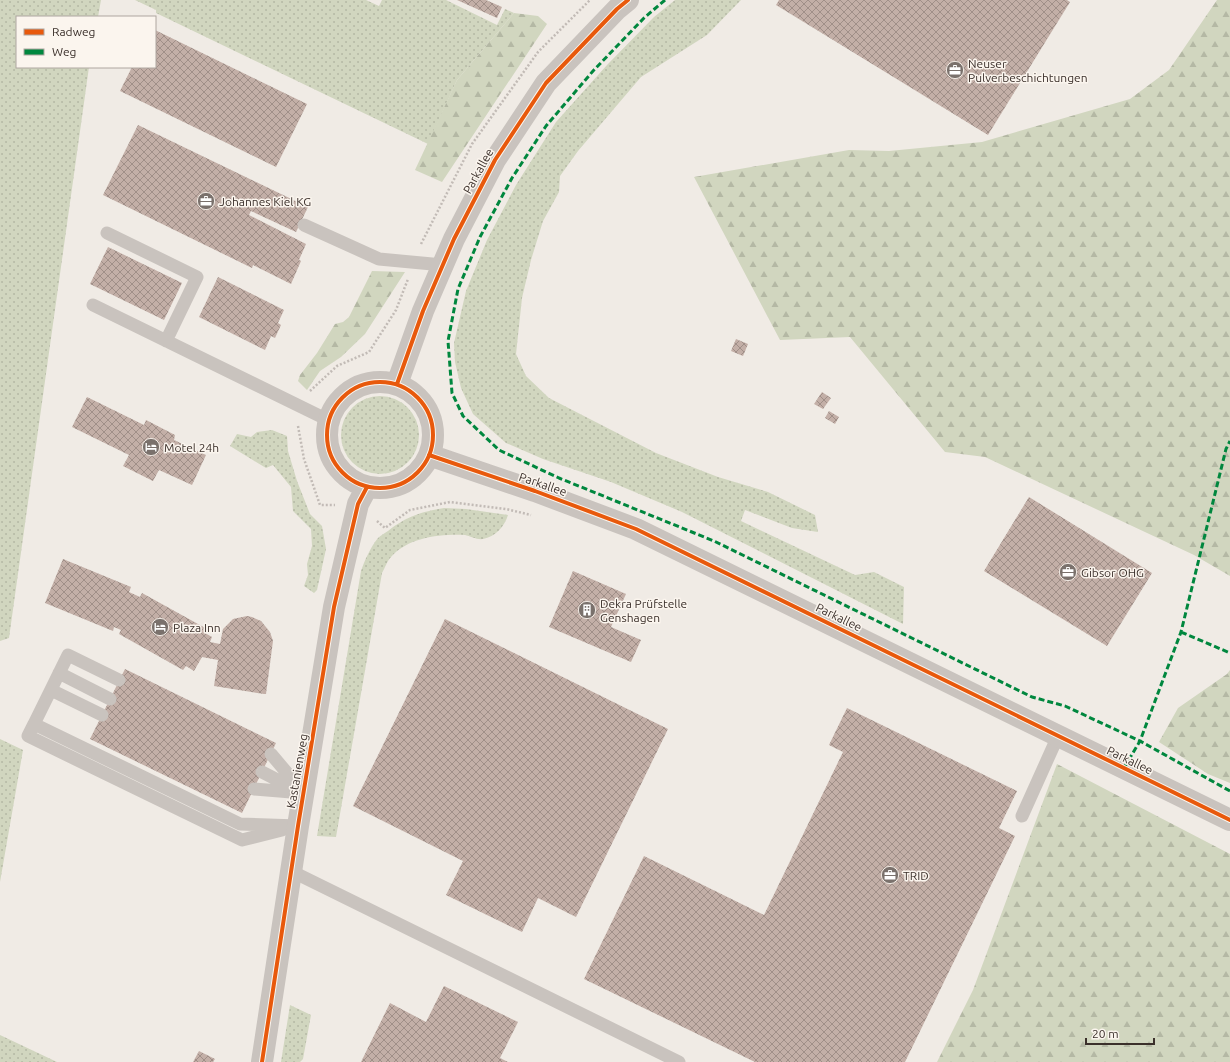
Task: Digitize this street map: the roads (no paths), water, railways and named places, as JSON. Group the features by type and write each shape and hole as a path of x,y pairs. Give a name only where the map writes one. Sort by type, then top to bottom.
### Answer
{"street":[{"name":"Parkallee","path":"397,384 423,311 443,265 454,240 495,160 546,83 617,9 628,0"},
{"path":"380,382 397,384 412,393 424,405 431,421 433,438 429,456 419,471 404,483 362,496 351,480 338,469 330,454 326,436 328,420 336,404 348,392 363,384 380,382"},
{"name":"Parkallee","path":"429,456 535,491 636,529 1230,820"},
{"name":"Kastanienweg","path":"262,1062 298,826 334,607 362,496"}],"lane":[{"path":"304,225 379,259 443,265"},
{"path":"107,233 197,277 166,341"},
{"path":"92,305 328,420"},
{"path":"119,680 68,655 28,736 242,840 298,826"},
{"path":"59,674 110,699"},
{"path":"51,690 102,715"},
{"path":"1022,816 1058,736"},
{"path":"271,754 304,793"},
{"path":"262,772 304,793"},
{"path":"254,789 304,793"},
{"path":"291,872 680,1062"}],"place":[{"name":"Neuser Pulverbeschichtungen","path":"955,70"},
{"name":"Johannes Kiel KG","path":"206,201"},
{"name":"Motel 24h","path":"151,447"},
{"name":"Gibsor OHG","path":"1068,572"},
{"name":"Dekra Prüfstelle Genshagen","path":"587,610"},
{"name":"Plaza Inn","path":"160,627"},
{"name":"TRID","path":"890,875"}]}
